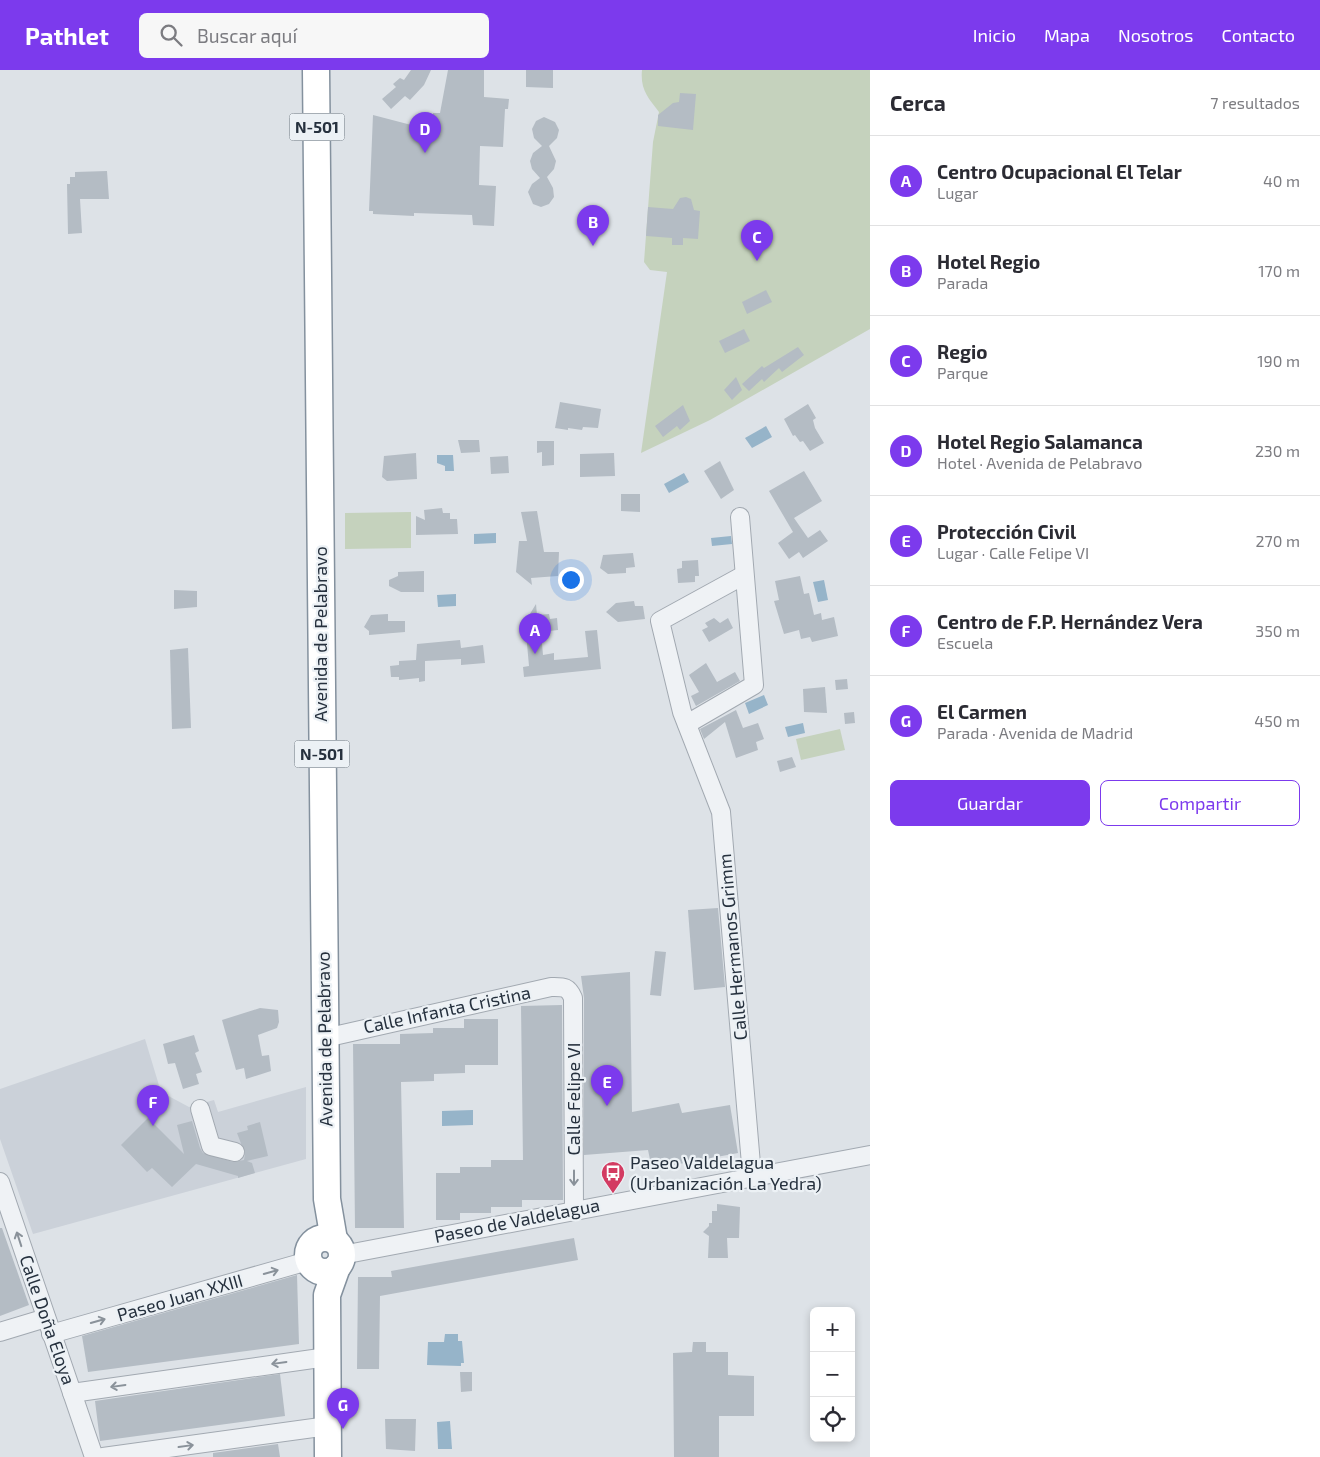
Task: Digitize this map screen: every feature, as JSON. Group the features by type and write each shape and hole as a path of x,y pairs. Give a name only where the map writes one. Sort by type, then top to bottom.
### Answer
{"highway":[{"name":"Avenida de Pelabravo","path":"316,70 326,1255"},
{"path":"326,1255 328,1457"}],"street":[{"path":"687,724 754,685 740,517"},
{"name":"Calle Hermanos Grimm","path":"744,575 660,621 671,671 687,724 721,812 752,1176"},
{"name":"Calle Infanta Cristina","path":"325,1038 551,987 564,986 569,990"},
{"name":"Calle Felipe VI","path":"569,990 573,998 574,1210"},
{"path":"200,1109 211,1146 235,1152"},
{"name":"Paseo de Valdelagua","path":"326,1255 870,1155"},
{"name":"Calle Doña Eloya","path":"0,1182 94,1457"},
{"name":"Paseo Juan XXIII","path":"0,1332 48,1326 326,1255"},
{"path":"72,1393 327,1357"},
{"path":"103,1457 328,1426"}],"shaded area":[{"path":"145,1039 161,1092 189,1107 214,1100 218,1112 306,1087 306,1159 33,1234 0,1139 0,1089"}],"green space":[{"path":"642,70 870,70 870,329 710,420 641,453 667,272 650,270 644,262 653,142 659,112 648,98 642,83"},
{"path":"411,512 411,548 345,549 345,513"},
{"path":"840,729 845,750 801,760 796,739"}],"water":[{"path":"766,426 772,437 752,448 745,438"},
{"path":"437,455 453,455 454,471 445,471 445,466 437,463"},
{"path":"684,473 689,482 669,493 664,484"},
{"path":"496,533 496,543 474,544 474,534"},
{"path":"731,536 732,544 712,546 711,538"},
{"path":"824,580 828,600 818,602 813,582"},
{"path":"456,594 456,606 438,607 437,595"},
{"path":"764,695 768,705 749,714 745,703"},
{"path":"803,723 805,733 788,737 785,727"},
{"path":"473,1110 473,1125 442,1126 442,1111"},
{"path":"445,1334 458,1334 458,1341 462,1341 464,1363 461,1363 461,1366 427,1365 428,1342 444,1342"},
{"path":"450,1421 452,1449 438,1449 437,1422"}],"building":[{"path":"411,70 431,70 424,85 410,100 405,96 391,109 382,99 396,87 393,84 400,78 404,80"},
{"path":"448,70 484,70 484,97 509,99 508,109 505,109 503,147 480,146 479,185 496,186 494,226 473,225 472,215 414,213 414,216 373,214 373,211 369,211 373,115 419,127 431,128 433,113 440,113"},
{"path":"526,70 553,70 553,88 526,87"},
{"path":"680,93 696,94 693,130 658,126 658,115 673,103 679,102"},
{"path":"544,117 555,122 559,130 557,138 549,146 556,161 554,169 547,177 553,188 554,197 549,204 541,207 533,204 528,192 532,184 540,178 532,169 530,161 533,153 542,146 534,138 532,129 536,121"},
{"path":"107,171 109,199 80,199 82,233 68,234 67,184 70,184 70,177 75,177 75,172"},
{"path":"686,197 691,199 694,210 700,211 698,239 683,238 683,245 672,245 672,238 646,236 648,207 673,209 680,198"},
{"path":"766,290 772,302 747,314 742,302"},
{"path":"744,329 750,341 725,353 719,341"},
{"path":"798,347 804,355 782,372 779,368 764,382 762,379 749,391 742,384 762,366 764,368"},
{"path":"736,377 742,390 732,400 724,390"},
{"path":"560,402 601,409 598,428 583,427 582,430 568,428 568,430 555,428"},
{"path":"808,404 816,418 813,420 815,428 824,443 810,451 803,441 800,442 795,435 793,436 784,419"},
{"path":"683,405 690,421 680,430 677,426 663,437 655,426"},
{"path":"458,440 479,440 480,452 461,453"},
{"path":"537,441 554,441 554,465 542,466 542,452 537,453"},
{"path":"416,453 417,479 387,481 382,477 384,456"},
{"path":"614,453 615,476 580,477 580,454"},
{"path":"508,456 509,473 491,474 490,457"},
{"path":"720,461 734,490 721,499 704,471"},
{"path":"804,471 822,501 794,518 808,538 820,530 828,541 803,558 799,552 789,559 778,543 793,532 769,491"},
{"path":"621,494 640,494 640,512 621,511"},
{"path":"442,508 443,513 450,513 450,519 457,519 458,534 416,535 416,516 425,520 424,510"},
{"path":"537,511 544,552 559,552 558,576 531,578 532,585 516,572 519,541 527,541 521,512"},
{"path":"633,553 635,567 626,568 626,573 608,574 600,568 603,555"},
{"path":"698,560 699,576 695,576 695,582 678,583 677,569 682,568 682,561"},
{"path":"424,571 424,592 401,592 389,586 389,580 398,576 398,572"},
{"path":"800,576 804,594 809,593 814,615 821,613 822,620 834,617 838,636 812,642 810,637 801,639 799,630 784,634 774,601 779,600 775,581"},
{"path":"174,590 197,591 197,607 174,609"},
{"path":"634,601 635,606 643,606 645,619 618,622 606,612 616,603"},
{"path":"536,604 537,615 549,614 550,619 557,618 558,630 541,632 543,655 554,653 554,660 588,657 585,631 597,630 601,669 524,677 523,667 529,666 525,622"},
{"path":"388,614 388,621 405,621 405,632 369,635 369,631 364,627 371,615"},
{"path":"714,618 720,623 728,618 733,628 709,642 702,630 708,627 705,623"},
{"path":"460,640 461,648 483,645 485,663 461,665 461,659 425,661 425,681 419,682 419,678 399,680 399,677 391,677 390,666 399,665 399,661 416,660 417,644"},
{"path":"188,648 191,728 172,729 170,650"},
{"path":"706,663 717,682 735,672 740,681 696,706 691,696 699,692 689,675"},
{"path":"847,679 848,689 836,690 835,680"},
{"path":"825,687 827,713 804,712 803,689"},
{"path":"736,710 743,728 758,723 764,739 756,742 758,750 736,758 725,722 704,739 700,729"},
{"path":"854,712 855,723 845,724 844,713"},
{"path":"792,757 796,767 780,772 777,761"},
{"path":"718,908 725,987 694,990 688,910"},
{"path":"655,951 666,952 661,996 650,995"},
{"path":"630,972 632,1112 679,1103 682,1113 730,1105 738,1153 652,1169 648,1150 584,1155 584,998 581,976"},
{"path":"562,1005 563,1200 522,1200 522,1207 491,1207 491,1213 460,1213 460,1220 436,1220 436,1173 460,1173 460,1167 491,1167 491,1160 523,1160 521,1006"},
{"path":"260,1008 278,1010 279,1022 277,1028 258,1035 262,1056 269,1055 271,1071 246,1079 244,1068 236,1070 222,1020"},
{"path":"464,1019 498,1019 498,1065 465,1065 465,1073 434,1074 434,1081 401,1082 404,1228 355,1228 353,1044 400,1044 400,1034 433,1033 433,1028 464,1028"},
{"path":"194,1035 199,1051 195,1053 202,1072 196,1074 199,1084 183,1089 175,1063 168,1064 163,1044"},
{"path":"148,1118 184,1154 177,1125 192,1121 203,1153 233,1162 244,1160 245,1154 237,1133 248,1130 247,1126 260,1122 268,1156 247,1161 252,1163 255,1173 238,1178 238,1176 196,1164 172,1187 152,1168 147,1172 121,1145"},
{"path":"717,1204 740,1207 739,1238 727,1238 728,1258 708,1258 709,1236 703,1232 709,1226 709,1223 712,1223 712,1211 717,1211"},
{"path":"0,1228 2,1228 29,1305 0,1316"},
{"path":"574,1238 578,1260 380,1296 379,1369 357,1369 358,1277 392,1277 391,1271"},
{"path":"297,1275 299,1344 88,1372 82,1336"},
{"path":"693,1342 706,1342 706,1352 728,1352 728,1375 754,1376 754,1416 719,1416 719,1457 674,1457 673,1353 692,1352"},
{"path":"460,1372 472,1372 472,1391 461,1392"},
{"path":"280,1374 285,1416 100,1441 95,1401"},
{"path":"385,1419 416,1419 415,1451 386,1449"},
{"path":"278,1444 280,1457 213,1457 213,1453"}],"place":[{"name":"Hotel Regio Salamanca","path":"425,153"},
{"name":"Hotel Regio","path":"593,246"},
{"name":"Regio","path":"757,261"},
{"name":"Centro Ocupacional El Telar","path":"535,654"},
{"name":"Protección Civil","path":"607,1106"},
{"name":"Centro de F.P. Hernández Vera","path":"153,1126"},
{"name":"Paseo Valdelagua (Urbanización La Yedra)","path":"613,1194"},
{"name":"El Carmen","path":"343,1429"}]}
